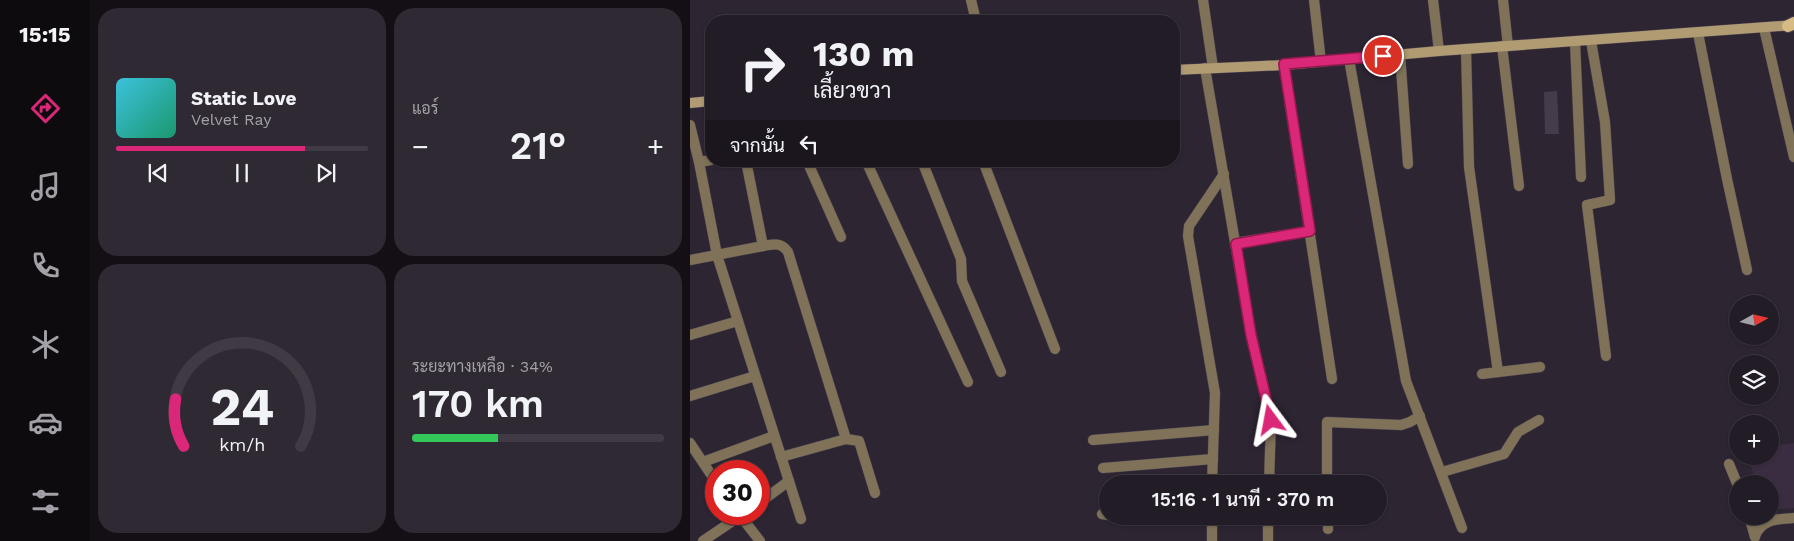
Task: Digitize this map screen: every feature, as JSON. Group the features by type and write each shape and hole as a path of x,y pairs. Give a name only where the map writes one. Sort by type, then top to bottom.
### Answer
{"street":[{"path":"972,0 975,15"},
{"path":"1203,0 1209,68 1224,174 1251,335 1271,420 1269,475"},
{"path":"1314,0 1321,62"},
{"path":"1433,0 1438,51"},
{"path":"1503,0 1519,186"},
{"path":"1180,70 1321,62 1438,51 1792,25"},
{"path":"1764,28 1794,157"},
{"path":"1698,33 1747,270"},
{"path":"1591,40 1605,122 1610,200 1587,205 1606,356"},
{"path":"1575,42 1581,177"},
{"path":"1466,49 1469,167 1498,372"},
{"path":"1400,54 1408,164"},
{"path":"1349,59 1406,381 1462,528"},
{"path":"1284,64 1332,379"},
{"path":"690,103 705,102"},
{"path":"690,125 717,255 801,519"},
{"path":"699,162 705,161"},
{"path":"747,167 763,246"},
{"path":"810,167 841,237"},
{"path":"869,167 968,382"},
{"path":"924,167 961,259 962,281 1000,372"},
{"path":"985,167 1054,349"},
{"path":"1212,475 1215,393 1188,236 1189,226 1224,174"},
{"path":"1236,244 1310,231"},
{"path":"690,260 763,246 777,244 783,246 788,252 846,439"},
{"path":"690,335 738,321"},
{"path":"1482,374 1540,367"},
{"path":"690,396 755,376"},
{"path":"1327,475 1327,422 1401,425 1420,416"},
{"path":"1442,472 1504,454 1518,432 1539,420"},
{"path":"1094,440 1214,430"},
{"path":"703,462 774,436"},
{"path":"781,457 846,439 859,441 875,493"},
{"path":"690,443 705,465"},
{"path":"1103,468 1213,459"},
{"path":"770,495 789,481"},
{"path":"1755,539 1759,527 1767,521 1794,518"},
{"path":"703,541 726,525"},
{"path":"749,525 760,541"},
{"path":"1212,525 1212,541"},
{"path":"1268,525 1268,541"},
{"path":"1751,525 1755,539"}],"shaded area":[{"path":"1794,443 1794,508 1779,509 1779,475 1753,475 1751,465 1779,465 1779,445"}],"building":[{"path":"1557,91 1559,134 1545,134 1544,92"}],"route":[{"path":"1271,420 1251,335 1236,244 1310,231 1284,64 1383,56"}]}
